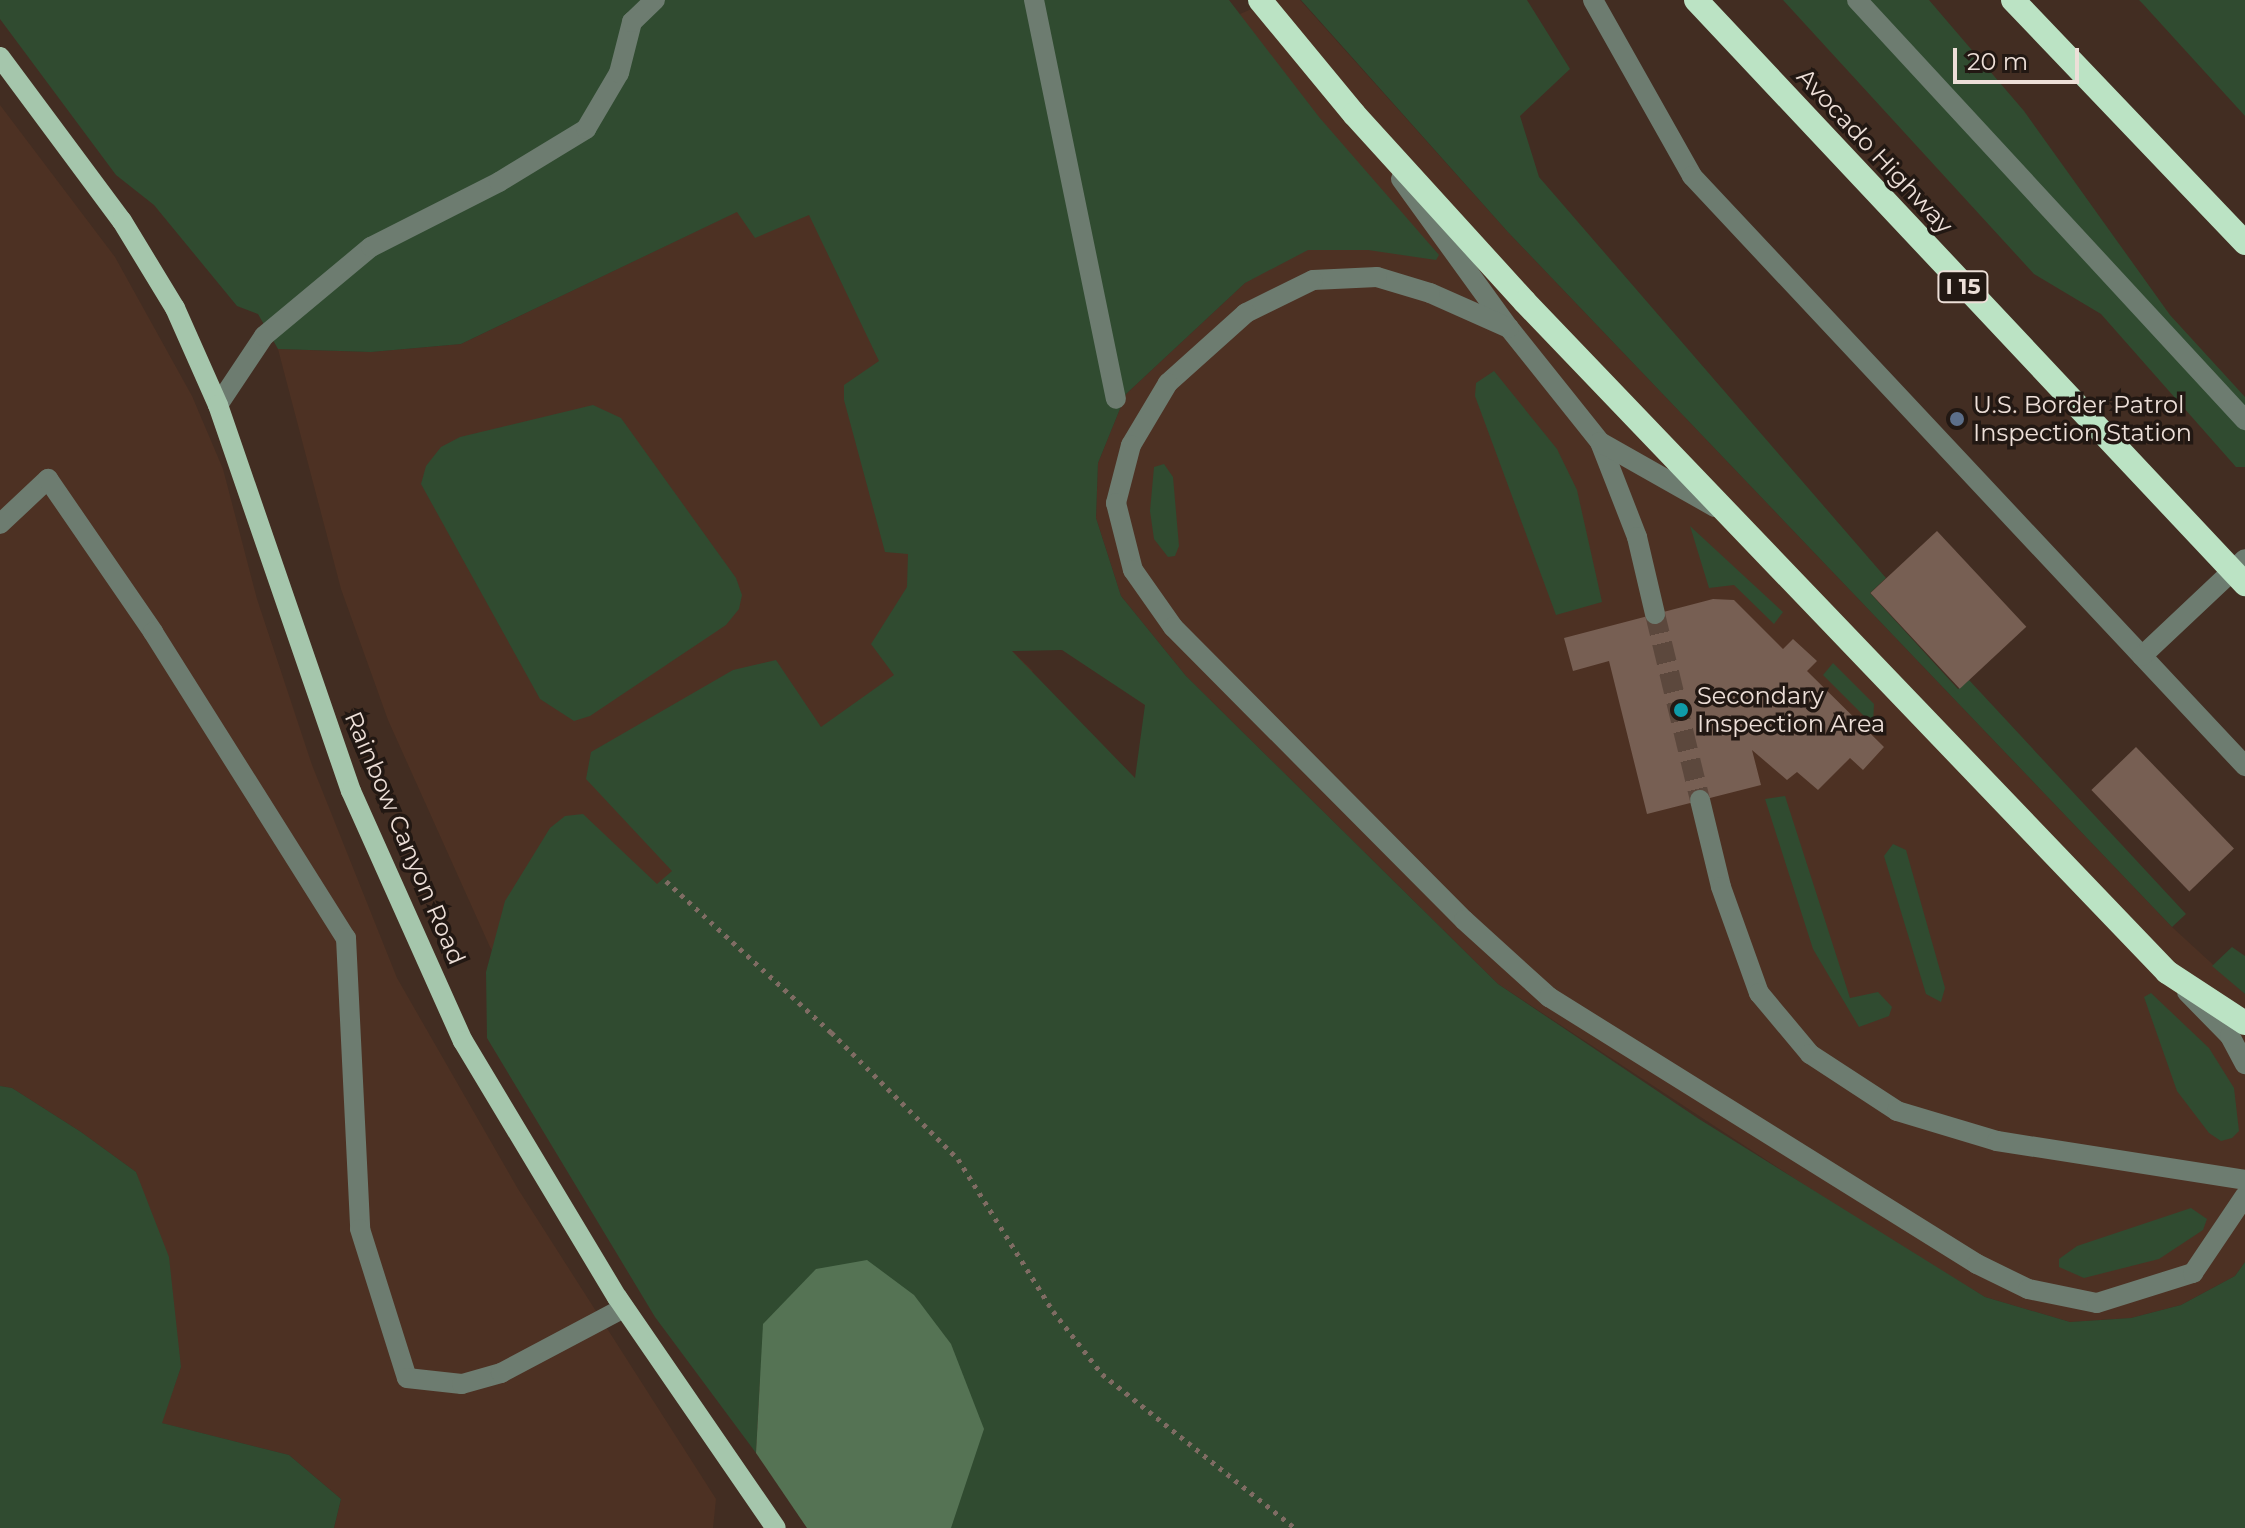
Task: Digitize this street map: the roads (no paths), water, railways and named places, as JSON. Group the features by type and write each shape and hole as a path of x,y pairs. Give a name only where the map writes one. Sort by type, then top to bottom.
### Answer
{"highway":[{"path":"1260,0 1354,114 1730,516 2167,972 2245,1023"},
{"name":"Avocado Highway","path":"1696,0 2241,571"},
{"path":"2013,0 2245,243"}],"main road":[{"name":"Rainbow Canyon Road","path":"0,57 122,221 175,308 218,405 351,791 463,1041 624,1308 776,1528"}],"street":[{"path":"218,405 264,336 371,247 499,182 586,129 619,73 632,22 655,0"},
{"path":"1034,0 1116,399"},
{"path":"1593,0 1692,176 2245,766"},
{"path":"1857,0 2245,420"},
{"path":"1354,114 1509,328 1600,442 1637,537 1655,614"},
{"path":"1509,328 1430,293 1377,277 1313,280 1246,313 1168,383 1131,445 1116,503 1133,570 1173,627 1464,920 1549,997 1977,1264 2028,1289 2097,1303 2193,1273 2245,1196"},
{"path":"1600,442 1730,516"},
{"path":"0,524 48,479 153,632 346,938 360,1229 407,1378 462,1384 501,1373 624,1308"},
{"path":"2142,656 2241,571"},
{"path":"1700,800 1721,887 1759,993 1810,1054 1897,1111 1997,1141 2245,1180"},
{"path":"2167,972 2230,1036 2245,1064"}],"tunnel":[{"path":"1655,614 1700,800"}],"place":[{"name":"U.S. Border Patrol Inspection Station","path":"1957,419"},
{"name":"Secondary Inspection Area","path":"1681,710"}]}
